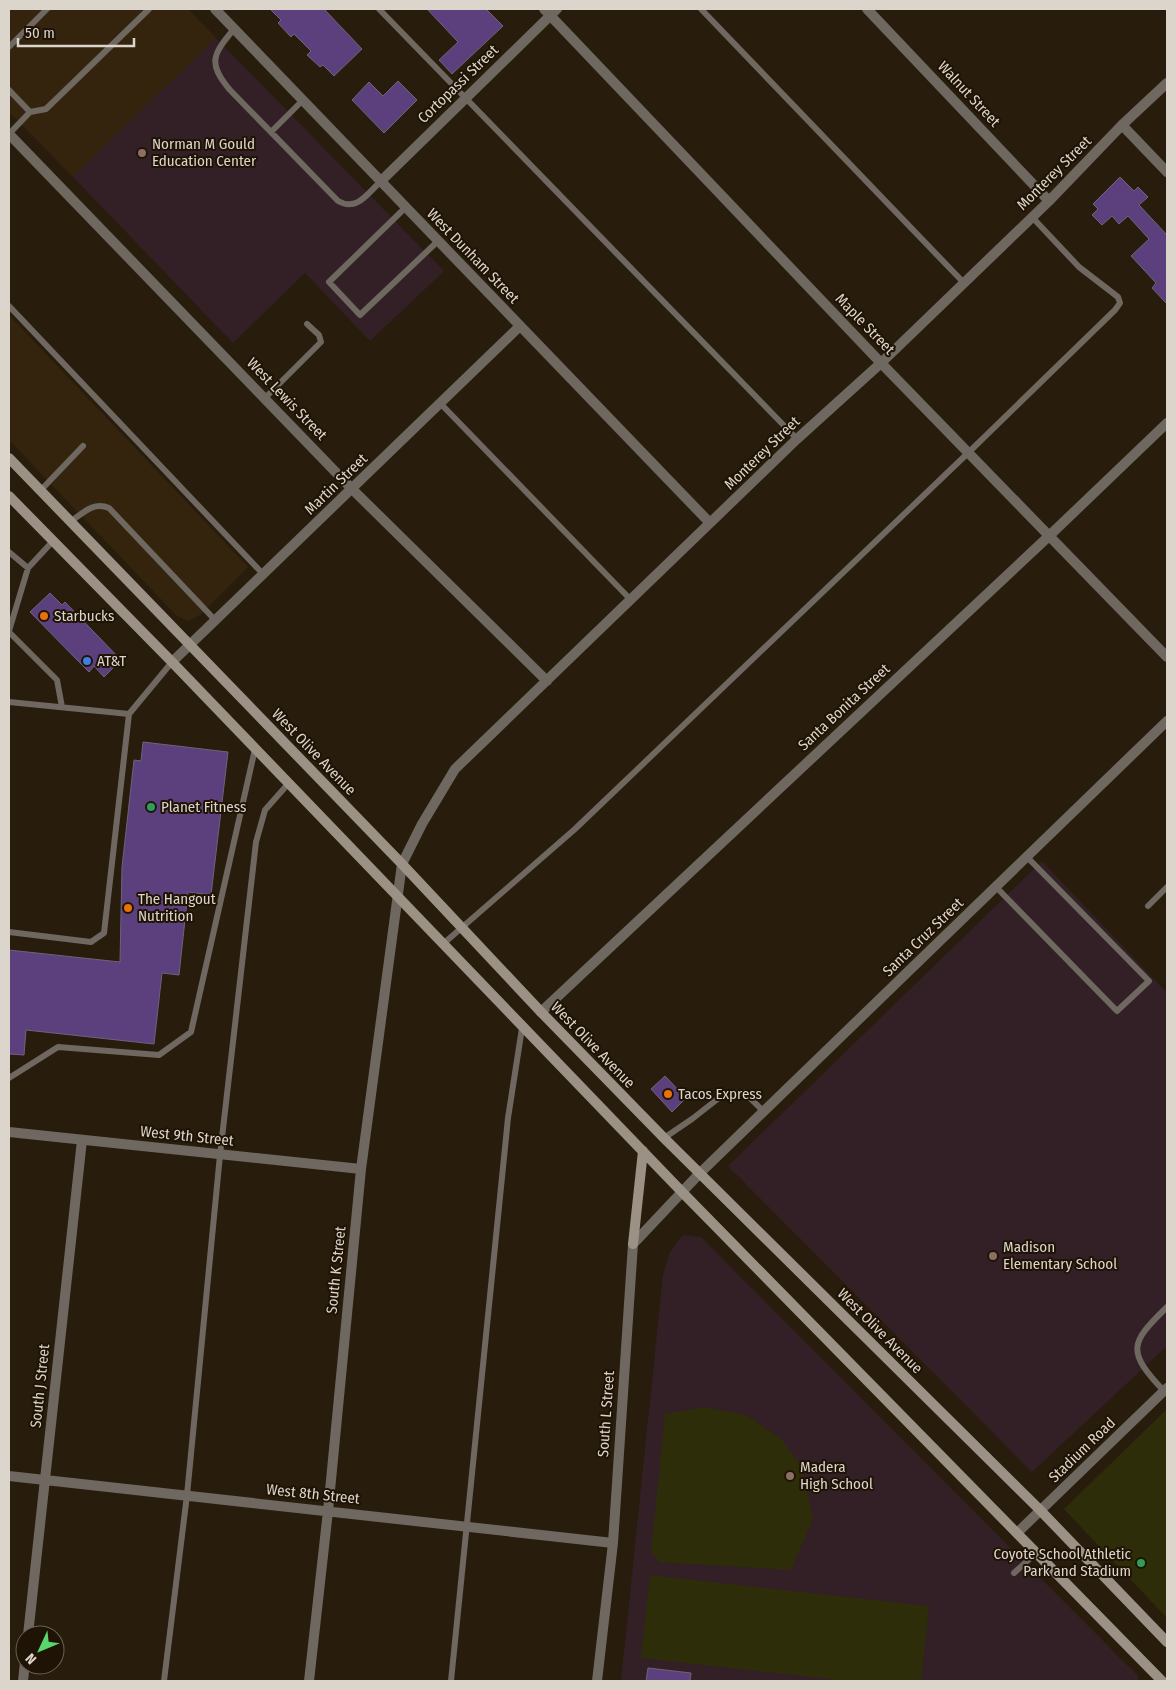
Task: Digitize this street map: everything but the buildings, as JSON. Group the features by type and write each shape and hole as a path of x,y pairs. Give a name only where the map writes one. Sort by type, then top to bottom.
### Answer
{"main road":[{"name":"West Olive Avenue","path":"9,458 402,864 540,1012 699,1174 1041,1511 1167,1642"},
{"path":"9,496 172,662 522,1028 1162,1681"},
{"path":"633,1244 642,1151"}],"street":[{"name":"West Dunham Street","path":"215,9 710,523"},
{"name":"Walnut Street","path":"868,9 1049,201"},
{"name":"Cortopassi Street","path":"381,181 465,99 550,11"},
{"name":"Maple Street","path":"550,11 881,363 1167,657"},
{"name":"Monterey Street","path":"402,864 422,824 455,769 797,439 881,363 1032,218 1122,125 1167,83"},
{"path":"1122,125 1167,172"},
{"name":"West Lewis Street","path":"9,134 352,489 547,681"},
{"name":"Martin Street","path":"172,662 520,326"},
{"name":"Santa Bonita Street","path":"540,1012 1049,536 1167,422"},
{"name":"Santa Cruz Street","path":"699,1174 1167,721"},
{"name":"South K Street","path":"309,1681 328,1511 361,1170 402,864"},
{"name":"West 9th Street","path":"9,1132 361,1170"},
{"name":"South J Street","path":"29,1625 82,1140"},
{"path":"633,1244 699,1174"},
{"name":"South L Street","path":"597,1681 613,1543 633,1244"},
{"name":"Stadium Road","path":"1017,1534 1166,1389"},
{"name":"West 8th Street","path":"9,1476 613,1543"}],"lane":[{"path":"9,47 47,9"},
{"path":"9,134 30,112 46,109 149,9"},
{"path":"378,9 797,439"},
{"path":"701,9 964,283"},
{"path":"234,29 217,52 214,62 216,71 230,90 338,201 346,205 353,205 381,181"},
{"path":"9,90 30,112"},
{"path":"271,132 303,100"},
{"path":"406,207 329,282 360,315 438,241"},
{"path":"443,944 575,829 1115,310 1120,303 1118,297 1079,267 1032,218"},
{"path":"9,306 263,574"},
{"path":"265,398 321,342 319,335 307,324"},
{"path":"440,403 631,600"},
{"path":"40,491 83,446"},
{"path":"70,522 88,508 103,505 109,508 215,620"},
{"path":"53,541 28,568 9,631 57,680 62,707"},
{"path":"9,552 28,568"},
{"path":"9,932 91,942 104,933 129,714 172,662"},
{"path":"9,702 129,714"},
{"path":"9,1078 58,1047 159,1055 191,1032 255,749"},
{"path":"164,1681 187,1495 220,1155 256,842 265,810 288,784"},
{"path":"996,887 1117,1011 1149,981 1027,857"},
{"path":"1148,906 1167,887"},
{"path":"451,1681 508,1118 522,1028"},
{"path":"664,1138 724,1094 744,1092 764,1112"},
{"path":"1166,1389 1148,1374 1140,1360 1136,1347 1139,1338 1145,1330 1167,1307"},
{"path":"1014,1573 1036,1553"}],"shaded area":[{"path":"9,9 188,9 216,38 73,177 9,112"},
{"path":"216,38 444,271 370,341 305,273 233,343 73,177"},
{"path":"9,315 248,567 200,615 188,621 176,615 9,440"},
{"name":"Madison Elementary School","path":"1042,861 1167,993 1167,1346 1032,1472 728,1166"},
{"name":"Madera High School","path":"684,1235 701,1237 1138,1676 1138,1681 621,1681 663,1275 669,1254 678,1240"},
{"path":"703,1407 746,1415 780,1438 802,1467 813,1519 791,1570 660,1562 651,1552 665,1414"},
{"name":"Coyote School Athletic Park and Stadium","path":"1167,1409 1167,1618 1064,1509"},
{"path":"650,1575 929,1606 921,1681 849,1681 641,1658"}],"place":[{"name":"Norman M Gould Education Center","path":"142,153"},
{"name":"Starbucks","path":"44,616"},
{"name":"AT&T","path":"87,661"},
{"name":"Planet Fitness","path":"151,807"},
{"name":"The Hangout Nutrition","path":"128,908"},
{"name":"Tacos Express","path":"668,1094"},
{"name":"Madison Elementary School","path":"993,1256"},
{"name":"Madera High School","path":"790,1476"},
{"name":"Coyote School Athletic Park and Stadium","path":"1141,1563"}]}
